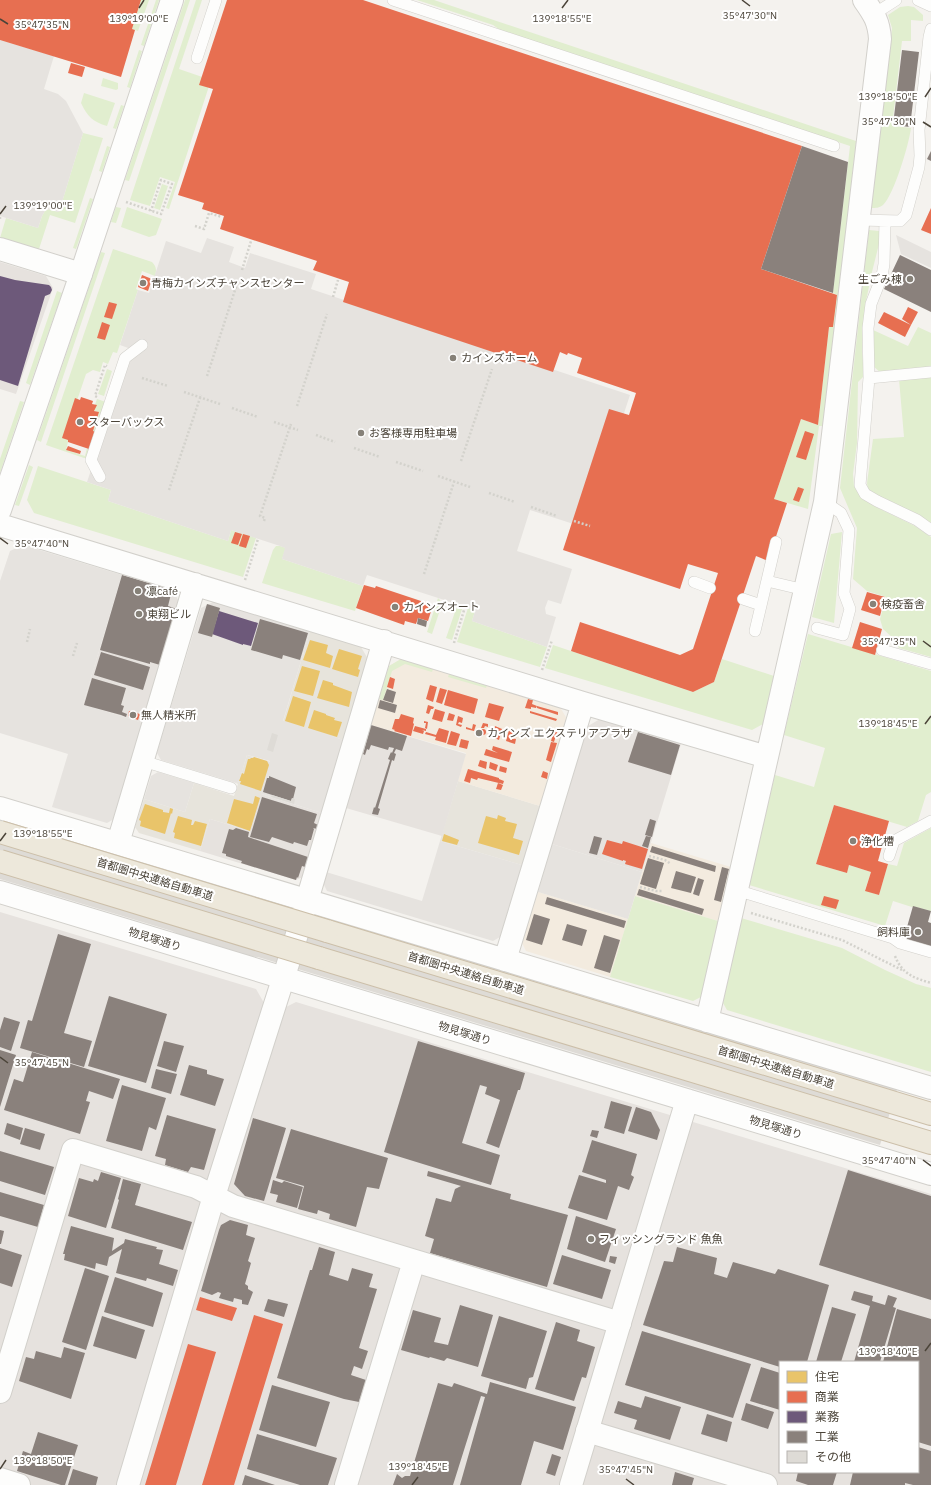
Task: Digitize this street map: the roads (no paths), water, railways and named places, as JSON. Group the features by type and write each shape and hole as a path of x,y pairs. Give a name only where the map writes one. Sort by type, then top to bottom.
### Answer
{"highway":[{"name":"首都圏中央連絡自動車道","path":"0,832 931,1114"},
{"path":"0,861 931,1143"}],"street":[{"path":"0,510 81,274 172,0"},
{"path":"706,1021 826,502 880,39 880,27 869,7"},
{"path":"0,250 81,274"},
{"path":"0,525 583,703 767,757"},
{"path":"118,843 195,584"},
{"path":"128,1485 214,1196 307,900 384,641"},
{"path":"505,960 583,703"},
{"path":"0,808 931,1088"},
{"name":"物見塚通り","path":"0,892 931,1174"},
{"path":"571,1485 687,1100"},
{"path":"0,1392 73,1150 196,1187 233,1206 620,1323"},
{"path":"346,1485 414,1261"},
{"path":"587,1431 766,1485"},
{"path":"0,1479 19,1485"}],"lane":[{"path":"197,58 216,0"},
{"path":"393,0 834,146"},
{"path":"869,7 896,0"},
{"path":"918,0 931,6"},
{"path":"859,220 900,220 906,215 919,167 919,130 931,29"},
{"path":"885,221 884,264 882,276 871,304 868,328 869,378 860,485 865,494 871,498 917,520 931,530"},
{"path":"100,477 91,460 125,358 142,345"},
{"path":"869,378 931,372"},
{"path":"817,628 843,635 850,610 844,593 849,530 841,513 826,502"},
{"path":"755,631 776,542"},
{"path":"767,581 805,590"},
{"path":"694,582 710,588"},
{"path":"744,599 761,605"},
{"path":"882,650 931,664"},
{"path":"143,761 230,788"},
{"path":"889,856 894,841 931,821"},
{"path":"736,890 893,938 900,943 931,952"}],"place":[{"name":"生ごみ棟","path":"910,279"},
{"name":"青梅カインズチャンスセンター","path":"143,283"},
{"name":"カインズホーム","path":"453,358"},
{"name":"スターバックス","path":"80,422"},
{"name":"お客様専用駐車場","path":"361,433"},
{"name":"凛café","path":"138,591"},
{"name":"検疫畜舎","path":"873,604"},
{"name":"カインズオート","path":"395,607"},
{"name":"東翔ビル","path":"139,614"},
{"name":"無人精米所","path":"133,715"},
{"name":"カインズ エクステリアプラザ","path":"479,733"},
{"name":"浄化槽","path":"853,841"},
{"name":"飼料庫","path":"918,932"},
{"name":"フィッシングランド 魚魚","path":"591,1239"}]}
